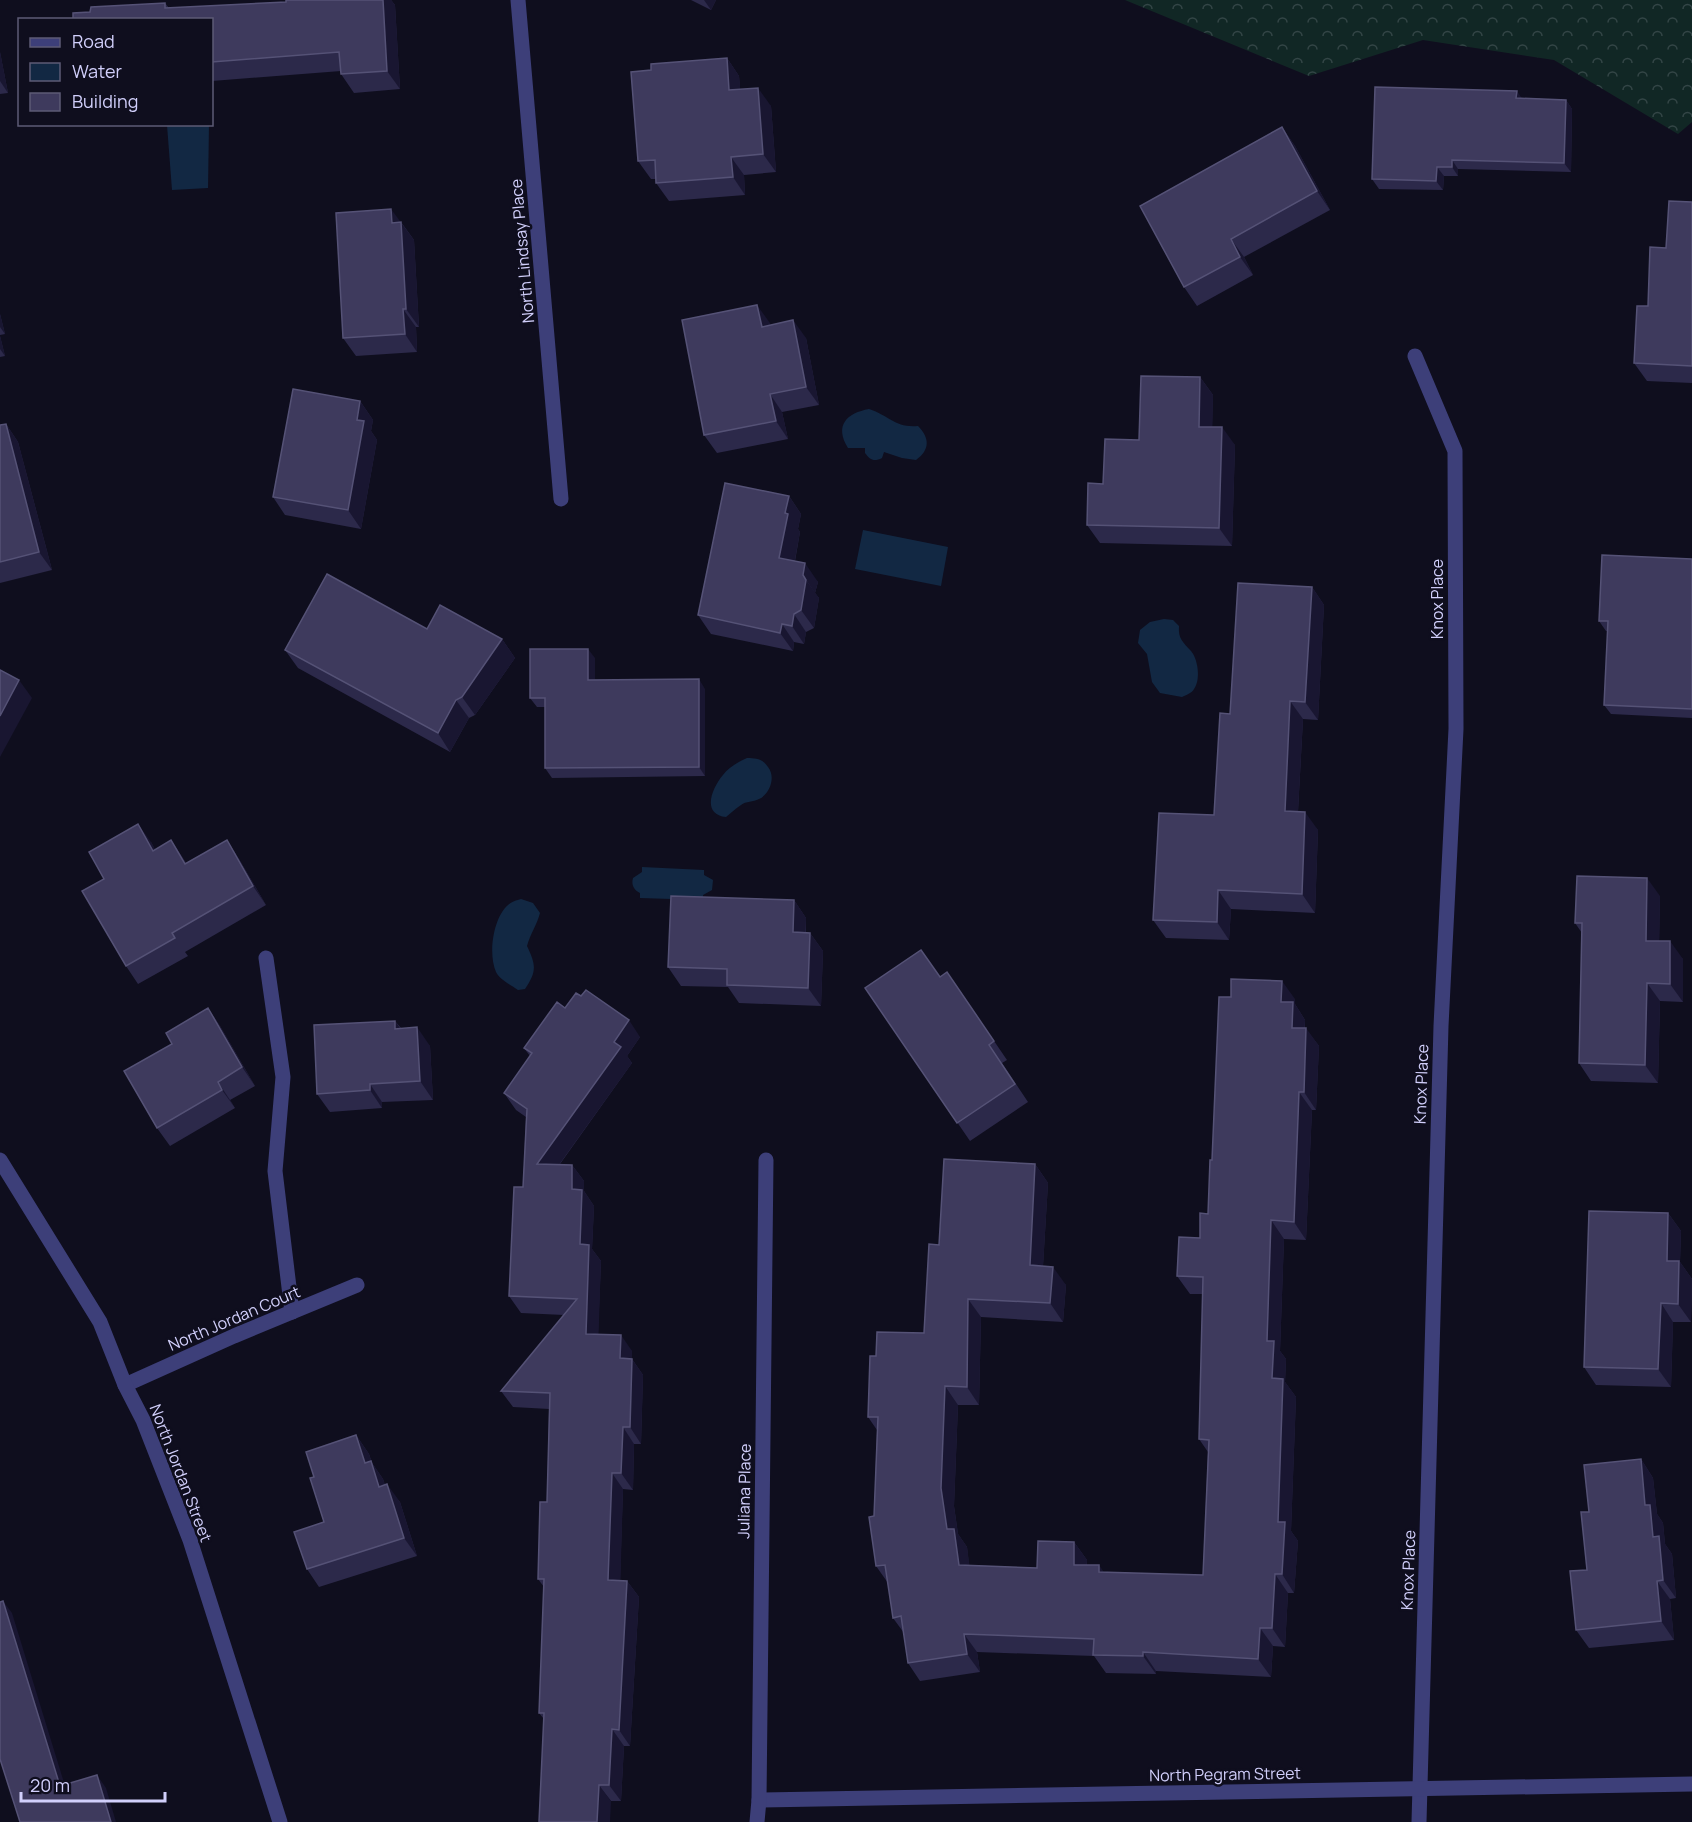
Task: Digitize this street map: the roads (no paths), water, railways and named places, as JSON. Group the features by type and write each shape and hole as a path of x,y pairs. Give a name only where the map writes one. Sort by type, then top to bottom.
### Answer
{"street":[{"name":"North Lindsay Place","path":"518,0 561,499"},
{"name":"Knox Place","path":"1415,356 1455,451 1456,729 1441,1026 1419,1822"},
{"path":"266,958 283,1077 275,1171 292,1312"},
{"name":"North Jordan Street","path":"0,1160 100,1322 125,1385 143,1420 190,1540 280,1822"},
{"name":"Juliana Place","path":"757,1822 766,1160"},
{"name":"North Jordan Court","path":"125,1385 357,1285"},
{"name":"North Pegram Street","path":"759,1800 1692,1784"}],"water":[{"path":"167,126 209,126 208,188 172,190"},
{"path":"869,409 898,423 918,426 925,435 927,444 921,456 916,460 884,452 882,458 874,460 865,453 865,448 848,448 842,433 845,421 854,414"},
{"path":"863,530 948,547 941,586 855,569"},
{"path":"1173,620 1179,626 1180,637 1197,664 1196,685 1192,692 1182,697 1160,693 1152,682 1147,654 1138,643 1140,630 1150,622"},
{"path":"747,758 764,762 768,767 772,776 769,789 763,797 743,804 726,817 718,815 711,806 715,787 728,770"},
{"path":"642,867 704,870 704,875 713,880 712,890 703,895 703,900 640,898 640,893 632,881 642,872"},
{"path":"521,899 533,903 540,913 527,946 534,968 532,977 525,989 518,990 496,972 492,946 496,927 503,911 511,903"}]}
